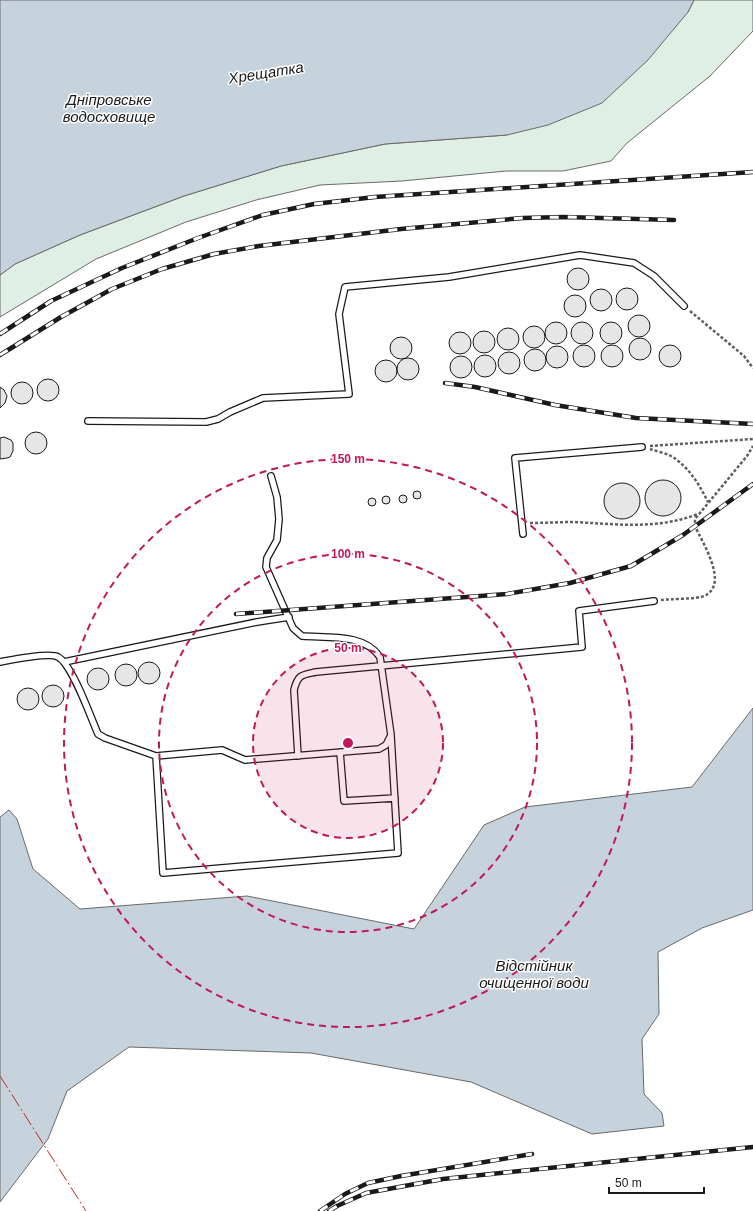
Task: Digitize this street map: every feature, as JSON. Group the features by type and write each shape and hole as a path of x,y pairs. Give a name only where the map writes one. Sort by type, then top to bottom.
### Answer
{"lane":[{"path":"88,421 206,422 218,420 230,412 263,398 349,394 339,314 345,287 449,277 580,255 634,263 654,276 684,306"},
{"path":"523,534 515,458 642,446"},
{"path":"156,756 163,873 398,853 391,736 380,657 376,650 367,644 348,638 302,636 293,628 266,567 267,558 277,540 279,519 277,497 271,476"},
{"path":"298,756 294,690 297,680 302,675 316,672 582,647 579,611 654,601"},
{"path":"64,662 257,622 289,617"},
{"path":"0,662 48,655 58,656 64,662 75,680 98,734 105,738 156,756 222,750 245,760 298,756 379,749 386,745 391,736"},
{"path":"340,752 344,801 395,798"}],"path":[{"path":"684,306 744,356 753,368"},
{"path":"642,446 753,439"},
{"path":"642,446 670,456 686,468 698,482 708,502"},
{"path":"654,601 704,596 712,590 715,581 714,565 695,526 695,519 747,456 753,446"},
{"path":"522,523 573,522 620,526 671,523 699,514"}],"green space":[{"path":"694,0 753,0 753,31 710,76 627,143 611,161 563,171 506,171 402,181 320,185 256,200 186,222 96,259 0,317 0,275 15,264 80,235 184,196 281,166 385,144 507,135 688,12"}],"water":[{"name":"Дніпровське водосховище","path":"0,0 694,0 688,12 648,60 602,103 548,125 507,135 385,144 281,166 184,196 80,235 15,264 0,275"},
{"name":"Відстійник очищенної води","path":"753,708 753,910 702,928 658,952 659,1014 642,1039 644,1094 662,1113 664,1126 592,1134 471,1082 311,1053 129,1047 67,1091 48,1139 0,1202 0,817 9,810 17,819 33,869 80,909 247,896 414,929 484,825 525,807 692,787"}],"building":[{"path":"578,268 586,271 589,279 586,287 578,290 570,287 567,279 570,271"},
{"path":"627,288 635,291 638,299 635,307 627,310 619,307 616,299 619,291"},
{"path":"601,289 609,292 612,300 609,308 601,311 593,308 590,300 593,292"},
{"path":"575,295 583,298 586,306 583,314 575,317 567,314 564,306 567,298"},
{"path":"639,315 647,318 650,326 647,334 639,337 631,334 628,326 631,318"},
{"path":"556,322 564,325 567,333 564,341 556,344 548,341 545,333 548,325"},
{"path":"582,322 590,325 593,333 590,341 582,344 574,341 571,333 574,325"},
{"path":"611,322 619,325 622,333 619,341 611,344 603,341 600,333 603,325"},
{"path":"534,326 542,329 545,337 542,345 534,348 526,345 523,337 526,329"},
{"path":"508,328 516,331 519,339 516,347 508,350 500,347 497,339 500,331"},
{"path":"484,331 492,334 495,342 492,350 484,353 476,350 473,342 476,334"},
{"path":"460,332 468,335 471,343 468,351 460,354 452,351 449,343 452,335"},
{"path":"401,337 409,340 412,348 409,356 401,359 393,356 390,348 393,340"},
{"path":"640,338 648,341 651,349 648,357 640,360 632,357 629,349 632,341"},
{"path":"584,345 592,348 595,356 592,364 584,367 576,364 573,356 576,348"},
{"path":"612,345 620,348 623,356 620,364 612,367 604,364 601,356 604,348"},
{"path":"670,345 678,348 681,356 678,364 670,367 662,364 659,356 662,348"},
{"path":"557,346 565,349 568,357 565,365 557,368 549,365 546,357 549,349"},
{"path":"535,349 543,352 546,360 543,368 535,371 527,368 524,360 527,352"},
{"path":"509,352 517,355 520,363 517,371 509,374 501,371 498,363 501,355"},
{"path":"485,355 493,358 496,366 493,374 485,377 477,374 474,366 477,358"},
{"path":"461,356 469,359 472,367 469,375 461,378 453,375 450,367 453,359"},
{"path":"408,358 416,361 419,369 416,377 408,380 400,377 397,369 400,361"},
{"path":"386,360 394,363 397,371 394,379 386,382 378,379 375,371 378,363"},
{"path":"48,379 56,382 59,390 56,398 48,401 40,398 37,390 40,382"},
{"path":"22,382 30,385 33,393 30,401 22,404 14,401 11,393 14,385"},
{"path":"0,387 4,390 7,396 5,403 0,408"},
{"path":"36,432 44,435 47,443 44,451 36,454 28,451 25,443 28,435"},
{"path":"4,437 11,440 13,443 13,451 10,457 0,459 0,438"},
{"path":"663,480 673,483 678,488 681,498 678,508 673,513 663,516 653,513 648,508 645,498 648,488 653,483"},
{"path":"622,483 632,486 637,491 640,501 637,511 632,516 622,519 612,516 607,511 604,501 607,491 612,486"},
{"path":"417,491 420,492 420,498 417,499 414,498 413,495 414,492"},
{"path":"403,495 406,496 406,502 403,503 400,502 399,499 400,496"},
{"path":"386,496 389,497 389,503 386,504 383,503 382,500 383,497"},
{"path":"372,498 375,499 375,505 372,506 369,505 368,502 369,499"},
{"path":"149,662 157,665 160,673 157,681 149,684 141,681 138,673 141,665"},
{"path":"126,664 134,667 137,675 134,683 126,686 118,683 115,675 118,667"},
{"path":"98,668 106,671 109,679 106,687 98,690 90,687 87,679 90,671"},
{"path":"53,685 61,688 64,696 61,704 53,707 45,704 42,696 45,688"},
{"path":"28,688 36,691 39,699 36,707 28,710 20,707 17,699 20,691"}],"railway":[{"path":"0,334 51,301 122,268 198,238 263,215 314,204 375,197 753,172"},
{"path":"0,355 61,317 112,289 162,269 214,254 259,246 401,229 523,218 564,217 674,220"},
{"path":"445,383 475,387 555,405 636,418 753,424"},
{"path":"236,614 507,594 570,583 631,566 683,535 753,484"},
{"path":"329,1211 366,1193 443,1179 753,1147"},
{"path":"320,1211 345,1194 368,1183 532,1154"}],"power":[{"path":"0,1076 86,1211"}],"water label":[{"name":"Хрещатка","path":"266,73"}]}
